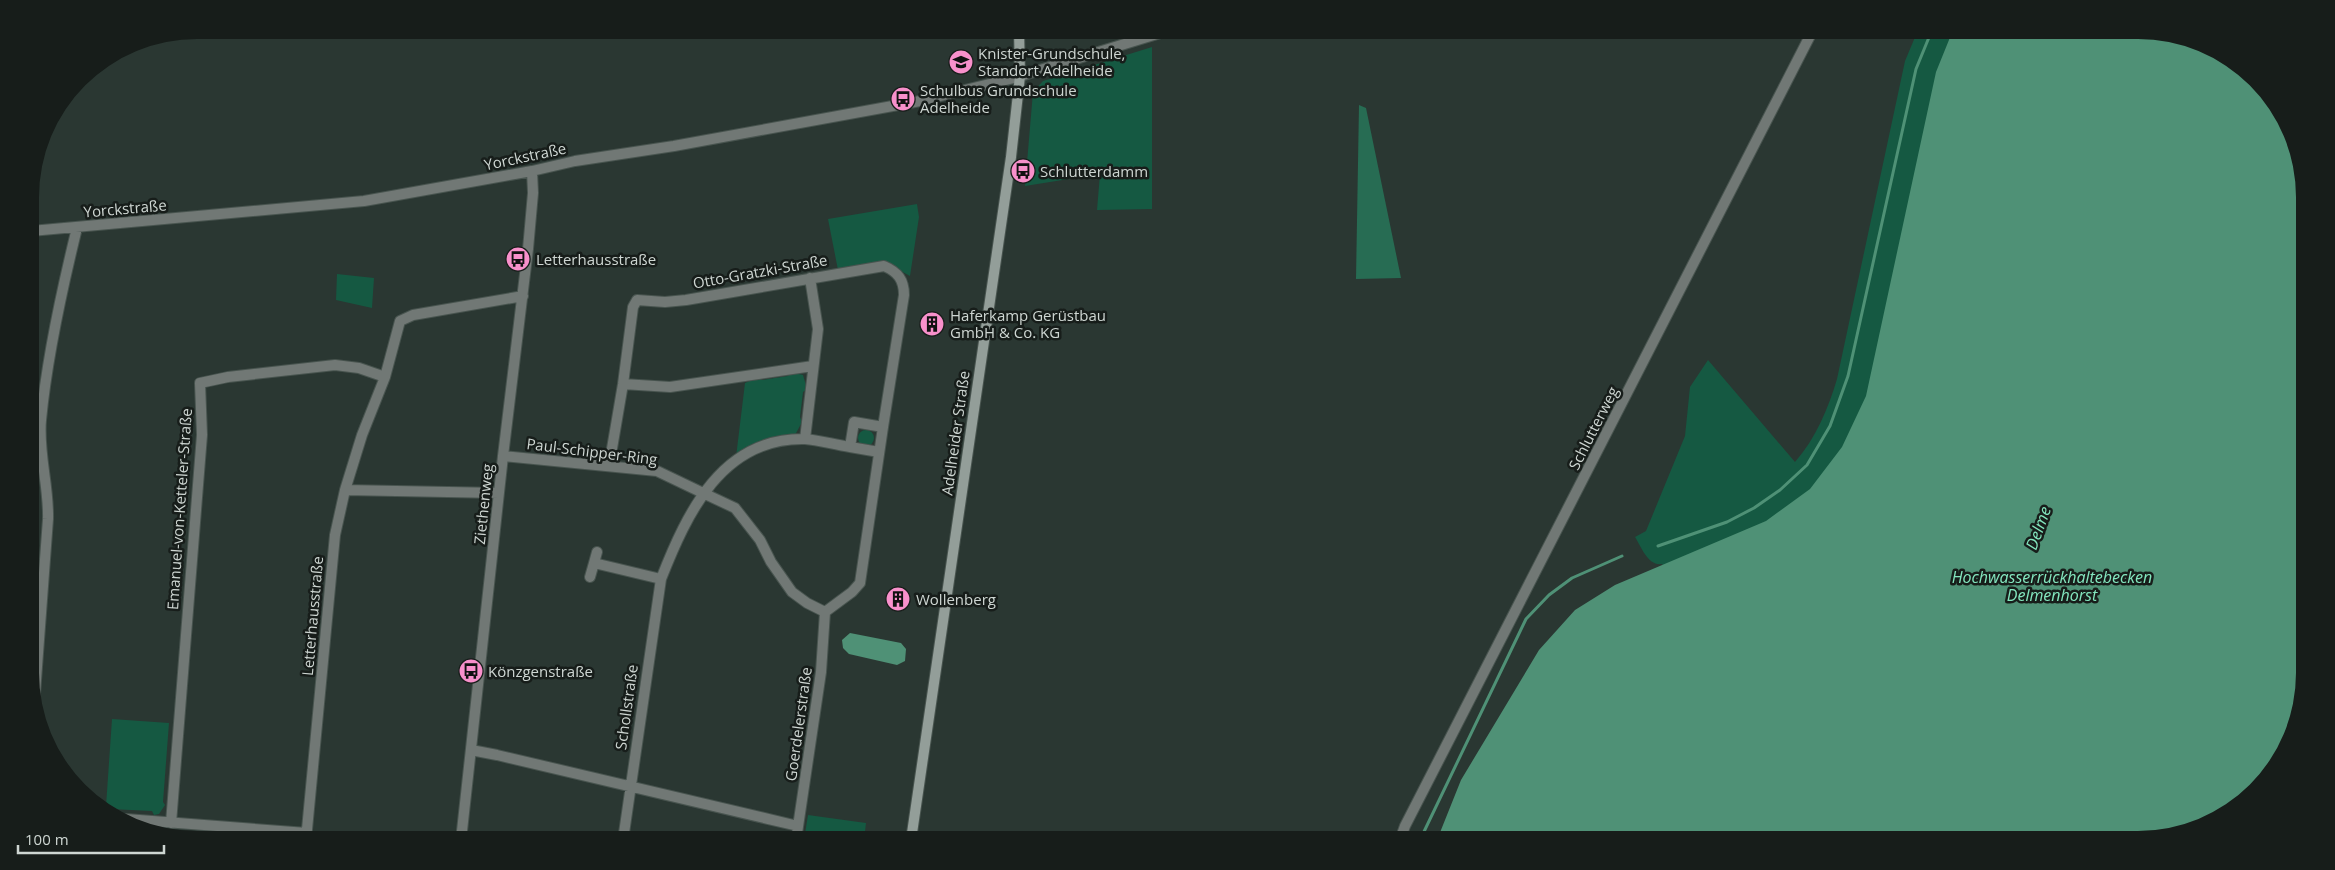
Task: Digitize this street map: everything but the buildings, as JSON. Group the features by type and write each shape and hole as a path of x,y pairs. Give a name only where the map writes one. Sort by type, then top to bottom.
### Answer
{"main road":[{"name":"Adelheider Straße","path":"912,831 1011,157 1020,76 1019,39"}],"street":[{"path":"1020,76 1141,39"},
{"name":"Schlutterweg","path":"1403,831 1808,39"},
{"name":"Yorckstraße","path":"39,230 364,201 532,171 575,161 674,146 914,102 1020,76"},
{"name":"Ziethenweg","path":"462,831 503,456 523,296 533,193 532,171"},
{"path":"39,640 48,519 48,493 41,450 41,420 61,294 77,228"},
{"name":"Otto-Gratzki-Straße","path":"610,466 633,307 637,300 664,302 686,300 884,266 896,273 902,280 904,295 883,427"},
{"path":"805,440 818,329 810,278"},
{"name":"Letterhausstraße","path":"307,831 331,569 345,490 362,435 385,377 400,321 406,317 523,296"},
{"name":"Emanuel-von-Ketteler-Straße","path":"171,823 202,435 200,384 228,377 335,365 359,368 385,377"},
{"path":"623,384 670,387 813,366"},
{"path":"825,612 860,584 883,427 854,422 850,447"},
{"path":"703,493 734,460 757,447 776,442 805,440 879,452"},
{"name":"Paul-Schipper-Ring","path":"503,456 656,471 735,508 760,540 771,562 792,592 807,603 825,612"},
{"path":"345,490 499,493"},
{"name":"Schollstraße","path":"624,831 661,579 676,541 703,493"},
{"path":"590,577 597,552"},
{"path":"594,563 661,579"},
{"name":"Goerdelerstraße","path":"797,831 821,672 825,612"},
{"path":"471,750 798,826"},
{"path":"141,821 255,831"}],"shaded area":[{"path":"1914,39 2087,39 2017,393 1669,576 1662,564 1657,564 1649,559 1635,537 1646,531 1685,436 1690,387 1708,360 1795,462 1809,443 1820,423 1837,379 1905,61"},
{"path":"1152,47 1152,209 1097,210 1100,174 1025,186 1033,92 1043,81"},
{"path":"1359,105 1366,108 1401,278 1356,279"},
{"path":"917,204 919,217 910,276 886,263 838,270 828,219"},
{"path":"337,274 374,278 372,308 336,300"},
{"path":"791,372 803,375 807,389 803,392 800,417 802,422 795,435 775,441 771,438 746,448 745,451 736,457 745,383 759,377 762,380 788,376"},
{"path":"866,430 872,432 874,438 872,444 866,446 860,444 858,438 860,432"},
{"path":"112,719 169,723 163,802 165,805 159,814 154,815 152,811 117,809 106,803"},
{"path":"808,815 866,823 865,831 805,831"}],"water":[{"name":"Hochwasserrückhaltebecken Delmenhorst","path":"1949,39 2158,40 2189,47 2226,65 2257,93 2275,118 2291,156 2296,197 2296,683 2288,724 2270,761 2250,785 2217,810 2189,823 2148,831 1441,831 1461,780 1539,650 1575,610 1615,585 1766,521 1810,489 1842,447 1866,396 1936,72"},
{"path":"850,633 901,643 906,649 905,661 897,665 849,654 843,648 842,640"}],"waterway":[{"path":"1658,546 1727,522 1754,508 1780,490 1807,465 1830,426 1848,376 1916,69 1928,39"},
{"path":"1424,831 1526,619 1549,595 1572,578 1622,556"}],"place":[{"name":"Knister-Grundschule, Standort Adelheide","path":"961,62"},
{"name":"Schulbus Grundschule Adelheide","path":"903,99"},
{"name":"Schlutterdamm","path":"1023,171"},
{"name":"Letterhausstraße","path":"518,259"},
{"name":"Haferkamp Gerüstbau GmbH & Co. KG","path":"932,324"},
{"name":"Wollenberg","path":"898,599"},
{"name":"Könzgenstraße","path":"471,671"}],"water label":[{"name":"Delme","path":"2038,528"}]}
